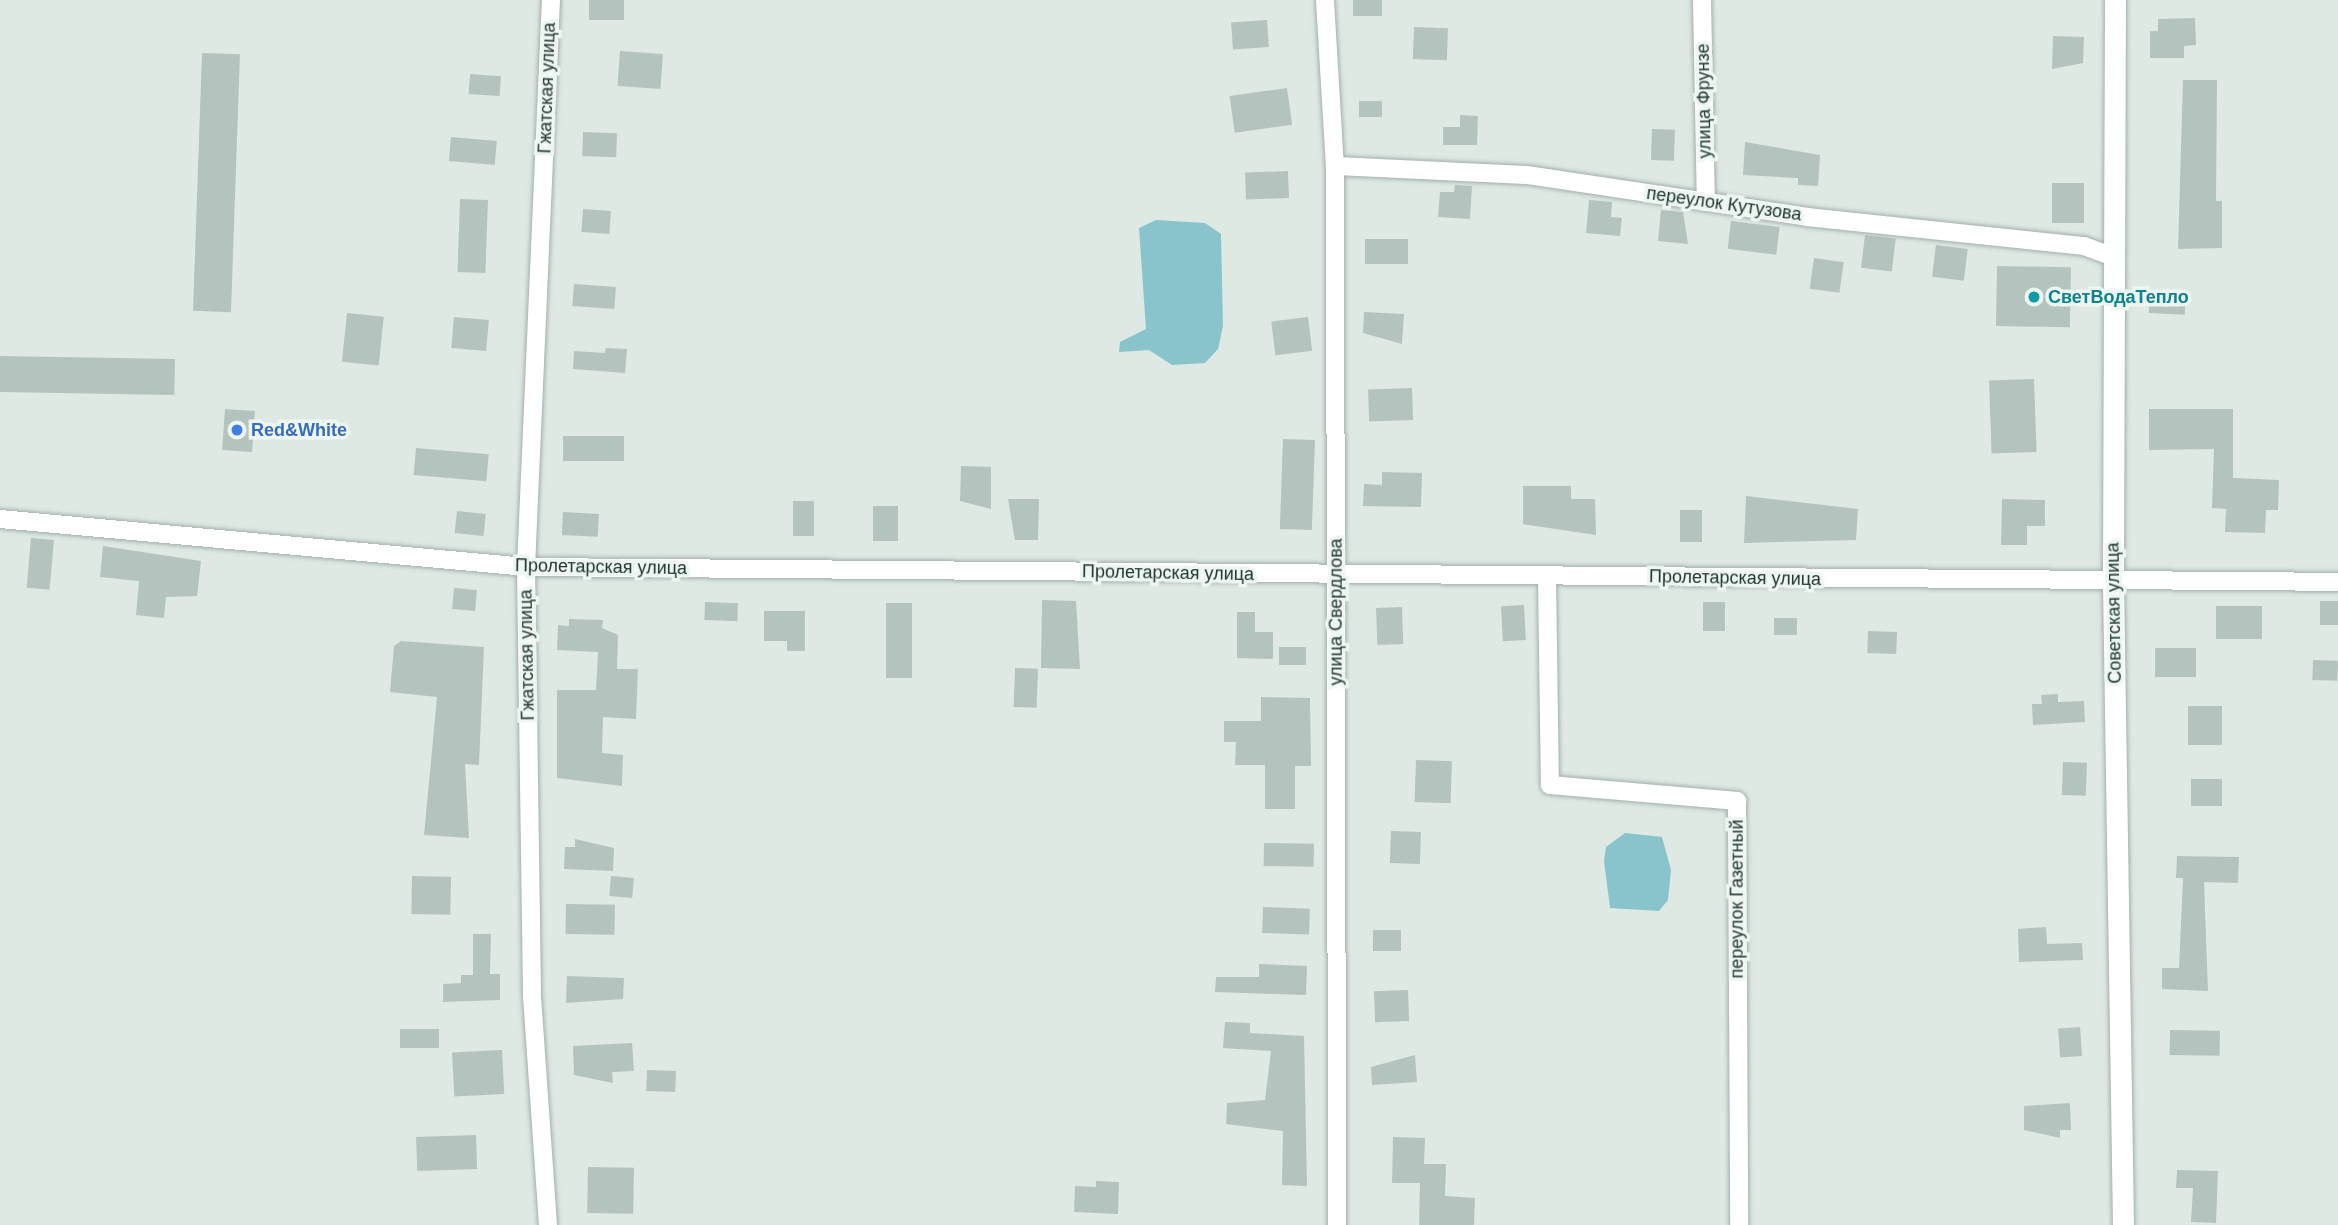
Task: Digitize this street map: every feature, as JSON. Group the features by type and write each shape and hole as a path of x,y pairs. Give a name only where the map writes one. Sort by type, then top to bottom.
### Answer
{"main road":[{"name":"Советская улица","path":"2115,0 2111,256 2113,582 2123,1225"}],"street":[{"name":"Гжатская улица","path":"548,1225 532,995 526,567 551,0"},
{"name":"улица Свердлова","path":"1325,0 1335,166 1338,1225"},
{"name":"улица Фрунзе","path":"1702,0 1706,202"},
{"name":"переулок Кутузова","path":"1335,166 1527,175 1706,202 2084,246 2111,256"},
{"name":"Пролетарская улица","path":"0,519 526,567 2338,582"},
{"name":"переулок Газетный","path":"1547,577 1550,785 1737,801 1739,1225"}],"water":[{"path":"1156,220 1205,223 1221,234 1223,326 1218,349 1205,363 1172,365 1149,350 1119,352 1120,342 1146,329 1139,228"},
{"path":"1625,833 1662,837 1671,870 1668,900 1659,911 1610,908 1604,861 1606,847"}],"building":[{"path":"589,0 624,0 624,20 589,20"},
{"path":"1353,0 1382,0 1382,16 1353,16"},
{"path":"2195,18 2196,45 2184,46 2184,58 2150,58 2150,31 2158,31 2158,19"},
{"path":"1267,20 1269,47 1233,49 1231,23"},
{"path":"1414,27 1448,28 1447,60 1413,59"},
{"path":"2053,36 2084,37 2083,63 2052,69"},
{"path":"620,51 663,54 660,89 618,86"},
{"path":"202,53 240,54 231,312 193,311"},
{"path":"470,74 501,76 500,96 469,94"},
{"path":"2183,80 2217,80 2216,201 2222,201 2222,248 2178,249"},
{"path":"1287,88 1292,125 1235,133 1230,96"},
{"path":"1359,101 1382,101 1382,117 1359,117"},
{"path":"1460,115 1478,116 1477,145 1443,145 1443,127 1460,127"},
{"path":"1652,129 1675,130 1674,161 1651,160"},
{"path":"583,132 617,133 616,157 582,156"},
{"path":"451,137 497,141 495,165 449,161"},
{"path":"1745,142 1820,155 1818,186 1798,185 1798,178 1743,175"},
{"path":"1288,171 1289,198 1246,199 1245,173"},
{"path":"2052,183 2084,183 2084,223 2052,223"},
{"path":"1455,185 1472,186 1470,219 1438,217 1440,192 1454,192"},
{"path":"460,199 488,200 485,273 457,272"},
{"path":"1589,200 1612,202 1611,217 1622,218 1620,236 1586,233"},
{"path":"583,209 611,211 609,234 581,232"},
{"path":"1661,210 1683,212 1688,244 1658,241"},
{"path":"1731,221 1780,227 1776,255 1728,249"},
{"path":"1865,235 1896,239 1892,272 1861,268"},
{"path":"1365,239 1408,239 1408,264 1365,264"},
{"path":"1936,245 1968,249 1964,281 1932,277"},
{"path":"1814,258 1844,262 1839,293 1810,289"},
{"name":"СветВодаТепло","path":"1997,266 2071,267 2070,327 1996,326"},
{"path":"574,284 616,287 614,309 572,306"},
{"path":"2150,291 2186,293 2185,315 2149,313"},
{"path":"1364,312 1404,314 1402,344 1363,333"},
{"path":"347,313 384,317 379,366 342,362"},
{"path":"454,317 489,320 486,351 451,348"},
{"path":"1308,317 1312,351 1275,355 1271,322"},
{"path":"606,348 627,349 625,373 573,369 574,351 605,353"},
{"path":"0,356 175,359 174,395 0,392"},
{"path":"2034,379 2037,452 1992,454 1989,381"},
{"path":"1412,388 1413,420 1369,422 1368,390"},
{"name":"Red&White","path":"225,409 255,411 252,452 222,450"},
{"path":"2149,409 2233,409 2233,478 2279,480 2278,510 2266,510 2265,533 2225,532 2226,509 2212,508 2214,449 2149,450"},
{"path":"563,436 624,436 624,461 563,461"},
{"path":"1283,439 1315,440 1312,530 1280,529"},
{"path":"416,448 489,454 486,481 414,475"},
{"path":"961,466 991,467 991,509 960,501"},
{"path":"1382,472 1422,473 1421,507 1363,506 1364,484 1382,485"},
{"path":"1523,486 1571,486 1571,499 1595,499 1596,535 1523,524"},
{"path":"1746,496 1858,509 1856,540 1744,543"},
{"path":"1008,499 1039,499 1038,540 1015,540"},
{"path":"2002,499 2045,500 2045,526 2027,526 2027,545 2001,545"},
{"path":"793,501 814,501 814,536 793,536"},
{"path":"873,506 898,506 898,541 873,541"},
{"path":"1680,510 1702,510 1702,542 1680,542"},
{"path":"457,511 486,514 484,536 455,533"},
{"path":"563,512 599,514 598,537 562,535"},
{"path":"31,538 54,540 50,590 27,588"},
{"path":"103,546 201,561 197,596 166,597 164,618 136,615 139,581 100,577"},
{"path":"454,588 477,590 475,611 452,609"},
{"path":"1042,600 1076,601 1080,669 1041,668"},
{"path":"2320,601 2338,601 2338,625 2320,625"},
{"path":"705,602 738,603 737,621 704,620"},
{"path":"1703,602 1725,602 1725,631 1703,631"},
{"path":"886,603 912,603 912,678 886,678"},
{"path":"1524,605 1526,640 1503,641 1501,606"},
{"path":"2216,606 2262,606 2262,639 2216,639"},
{"path":"1402,607 1403,644 1377,645 1376,608"},
{"path":"764,611 805,611 805,651 787,651 787,641 764,641"},
{"path":"1237,612 1255,612 1255,632 1273,632 1273,659 1237,658"},
{"path":"1774,618 1797,618 1797,635 1774,635"},
{"path":"569,619 603,620 602,628 618,635 617,669 638,669 636,719 603,717 602,753 623,755 622,786 557,778 557,690 596,690 598,652 557,650 558,625 569,626"},
{"path":"1868,631 1897,632 1896,654 1867,653"},
{"path":"401,641 484,647 479,765 465,764 469,838 424,835 437,697 390,692 394,646"},
{"path":"1279,647 1306,647 1306,665 1279,665"},
{"path":"2155,648 2196,648 2196,677 2155,677"},
{"path":"2313,660 2338,661 2337,681 2312,680"},
{"path":"1015,668 1038,669 1037,708 1014,707"},
{"path":"2058,694 2058,702 2084,701 2085,722 2033,725 2032,704 2042,704 2041,695"},
{"path":"1261,697 1310,698 1311,766 1295,766 1295,809 1265,809 1265,765 1235,765 1236,742 1224,742 1224,721 1261,721"},
{"path":"2188,706 2222,706 2222,745 2188,745"},
{"path":"1416,760 1452,761 1451,803 1415,802"},
{"path":"2063,762 2087,763 2086,796 2062,795"},
{"path":"2191,779 2222,779 2222,806 2191,806"},
{"path":"1391,831 1421,832 1420,864 1390,863"},
{"path":"575,839 614,848 613,871 564,869 565,847 575,847"},
{"path":"1264,843 1314,844 1314,867 1264,866"},
{"path":"2177,856 2239,857 2238,883 2204,882 2208,991 2162,989 2162,968 2179,968 2183,878 2176,878"},
{"path":"412,876 451,877 450,915 411,914"},
{"path":"611,876 634,878 632,898 609,896"},
{"path":"566,904 615,905 614,935 565,934"},
{"path":"1263,907 1310,909 1309,935 1262,933"},
{"path":"2046,927 2047,944 2082,943 2083,960 2019,962 2018,929"},
{"path":"1373,930 1401,930 1401,951 1373,951"},
{"path":"473,934 491,934 490,974 500,974 500,1000 443,1002 443,984 461,983 461,975 473,975"},
{"path":"1259,964 1307,966 1306,995 1215,992 1216,977 1259,977"},
{"path":"567,976 624,978 623,999 566,1003"},
{"path":"1408,990 1409,1021 1375,1022 1374,991"},
{"path":"1225,1022 1250,1023 1250,1033 1304,1036 1307,1186 1282,1185 1283,1131 1226,1124 1227,1103 1265,1100 1271,1051 1223,1048"},
{"path":"2080,1027 2082,1056 2060,1057 2058,1029"},
{"path":"400,1029 439,1029 439,1048 400,1048"},
{"path":"2170,1030 2220,1031 2220,1056 2170,1055"},
{"path":"632,1043 634,1071 612,1072 613,1083 574,1075 573,1046"},
{"path":"502,1050 504,1094 454,1097 452,1053"},
{"path":"1415,1055 1417,1082 1372,1085 1371,1067"},
{"path":"647,1070 676,1071 675,1092 646,1091"},
{"path":"2070,1103 2071,1130 2060,1130 2060,1138 2024,1130 2024,1106"},
{"path":"476,1135 477,1169 417,1171 416,1137"},
{"path":"1393,1137 1425,1138 1424,1164 1446,1164 1445,1196 1475,1198 1474,1225 1419,1225 1420,1183 1392,1183"},
{"path":"588,1167 634,1168 633,1214 587,1213"},
{"path":"2177,1170 2218,1171 2216,1223 2191,1222 2193,1188 2176,1188"},
{"path":"1096,1181 1119,1182 1118,1214 1074,1212 1075,1186 1096,1187"}],"place":[{"name":"СветВодаТепло","path":"2034,297"},
{"name":"Red&White","path":"237,430"}]}
